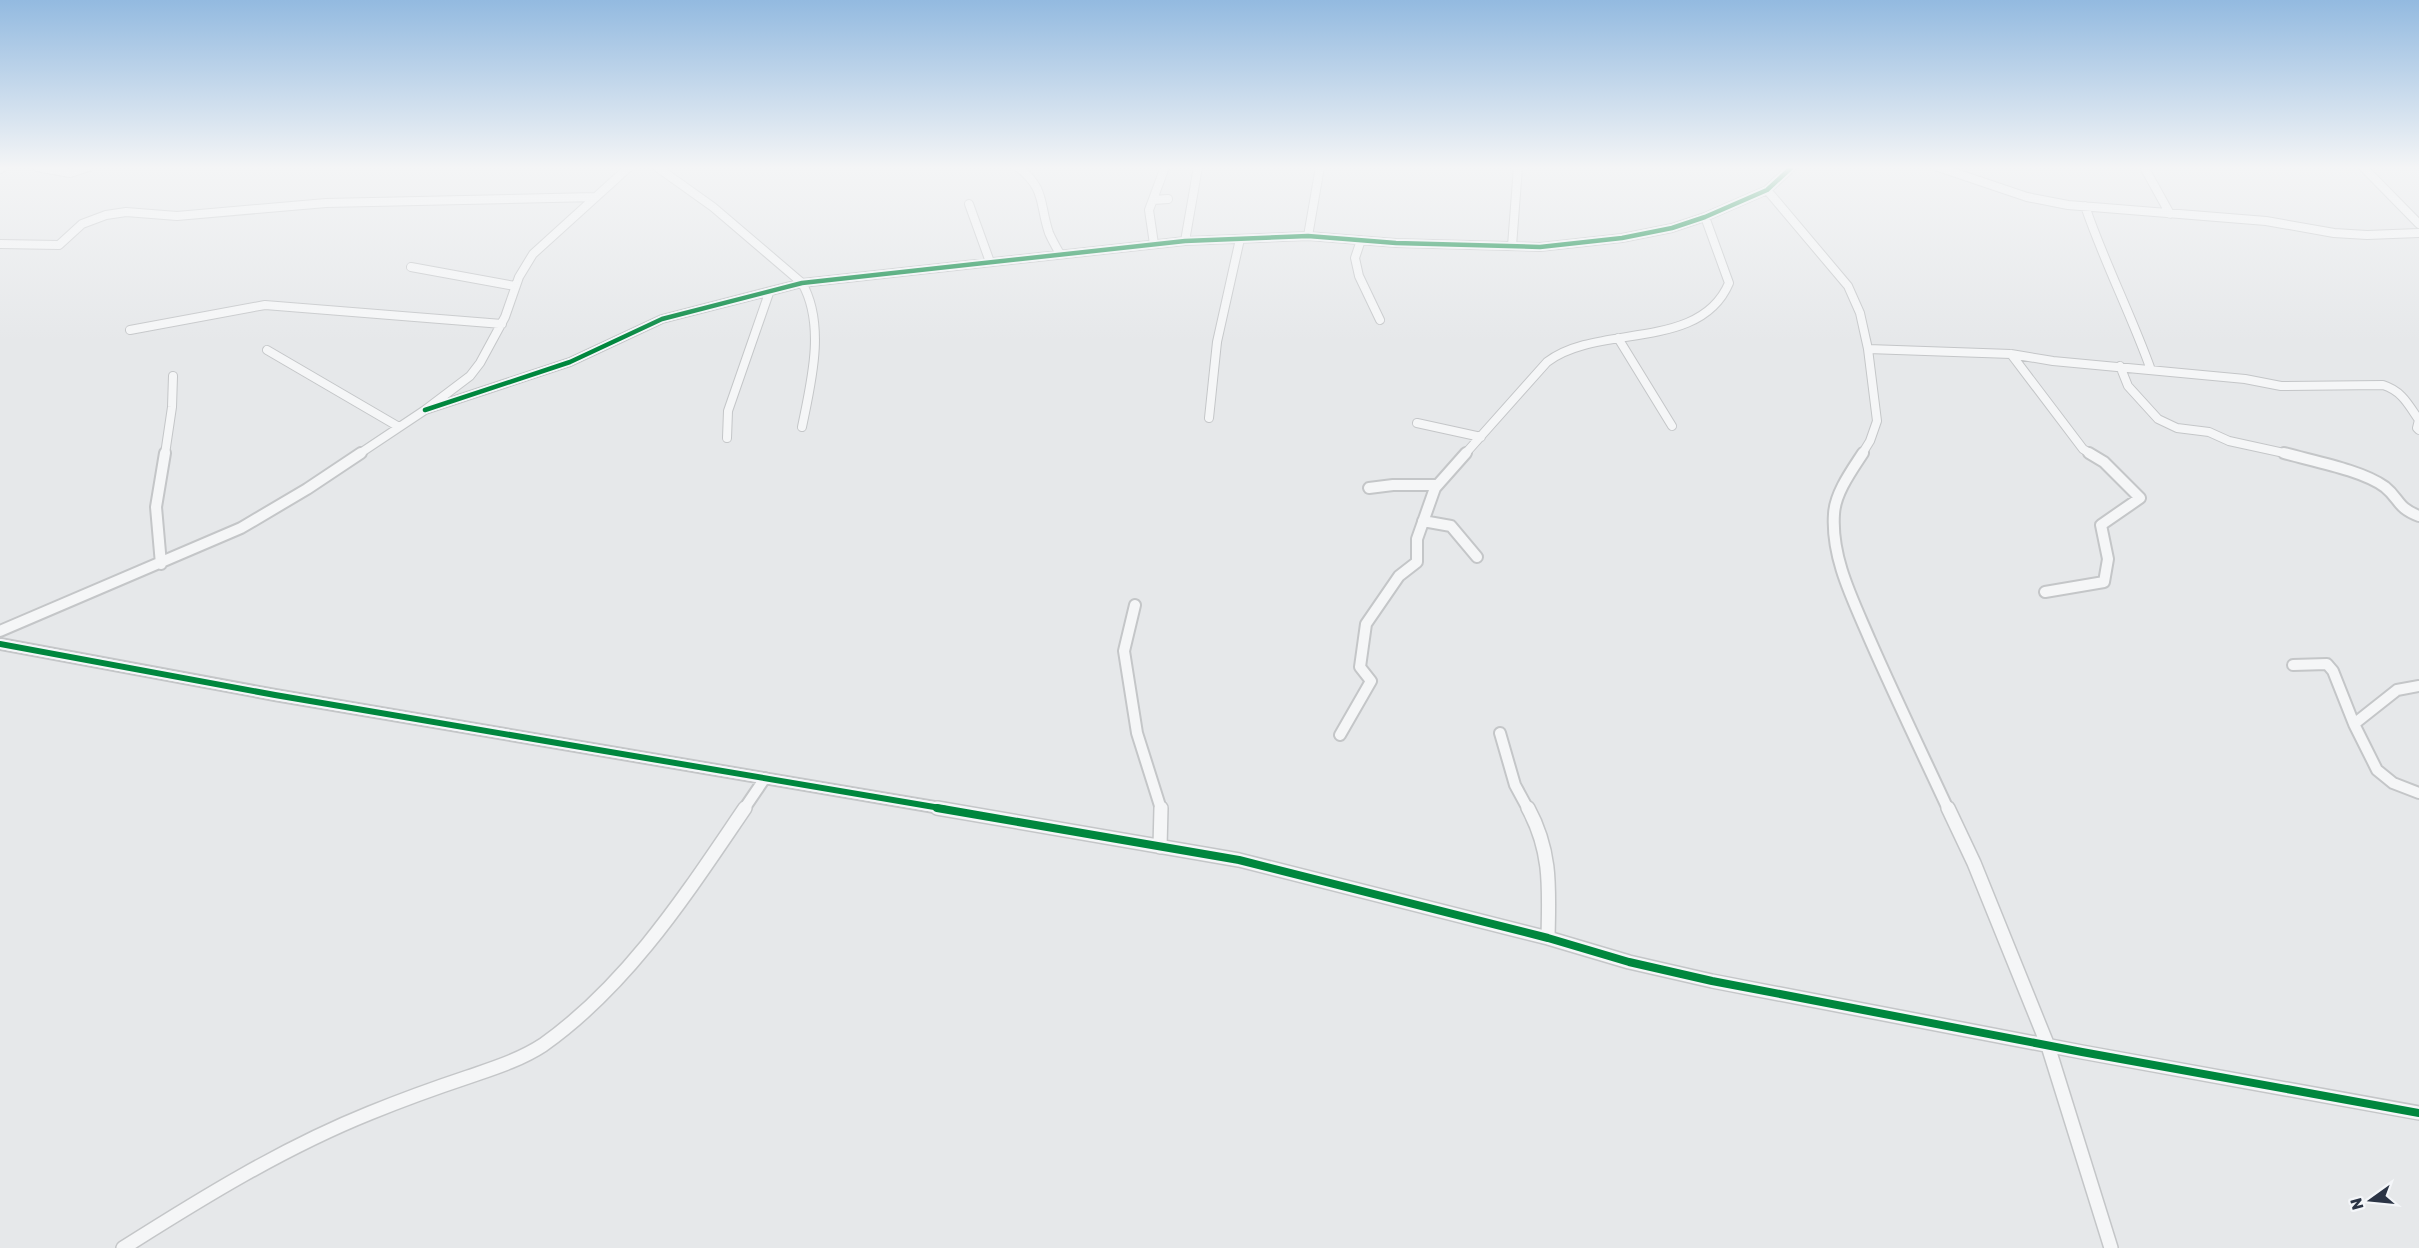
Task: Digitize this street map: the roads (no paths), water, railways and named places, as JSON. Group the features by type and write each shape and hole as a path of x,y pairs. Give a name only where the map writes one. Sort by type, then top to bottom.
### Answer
{"street":[{"path":"0,244 59,245 68,239 80,225"},
{"path":"0,631 28,617 161,564 241,528 275,510 425,410 470,376 480,363 501,324 515,286 533,254 564,225"},
{"path":"734,225 802,283 809,299 816,354 802,427"},
{"path":"977,225 990,262"},
{"path":"1048,225 1060,254"},
{"path":"1151,225 1154,244"},
{"path":"1185,242 1188,225"},
{"path":"1308,236 1310,225"},
{"path":"1512,246 1514,225"},
{"path":"425,410 570,362 662,320 802,283 1154,244 1308,236 1540,247 1622,238 1680,225"},
{"path":"1340,735 1371,681 1360,667 1366,624 1399,576 1417,562 1417,539 1437,485 1547,362 1560,352 1575,346 1672,327 1702,315 1727,294 1729,283 1708,225"},
{"path":"1797,225 1848,286 1860,313 1868,349 1877,421 1870,441 1845,482 1834,511 1834,542 1849,590 1887,679 1974,863 2048,1046 2111,1248"},
{"path":"2092,225 2101,253 2138,333 2151,370"},
{"path":"2290,225 2334,233 2367,235 2419,233"},
{"path":"1209,418 1217,342 1240,239"},
{"path":"1361,240 1355,258 1359,276 1380,320"},
{"path":"411,267 515,286"},
{"path":"727,438 728,411 769,293"},
{"path":"130,330 265,305 501,324"},
{"path":"1618,338 1672,426"},
{"path":"1868,349 2011,354 2053,362 2245,378 2281,386 2383,385 2396,389 2401,394 2419,420 2417,428 2419,430"},
{"path":"267,350 399,427"},
{"path":"2011,354 2083,450 2104,462 2140,498 2101,525 2108,559 2104,582 2045,592"},
{"path":"2120,366 2128,386 2157,419 2177,428 2208,432 2229,441 2267,448 2353,472 2385,487 2405,511 2419,516"},
{"path":"161,564 157,502 174,411 173,376"},
{"path":"1417,423 1481,436"},
{"path":"1370,488 1437,485"},
{"path":"1423,520 1438,521 1457,527 1478,557"},
{"path":"1136,605 1124,651 1137,733 1161,808 1160,846"},
{"path":"0,644 276,695 1239,860 1548,938 1594,953 1719,982 2048,1046 2419,1113"},
{"path":"2293,665 2327,664 2333,671 2354,724 2377,770 2393,783 2419,793"},
{"path":"2354,724 2397,690 2419,686"},
{"path":"1500,733 1515,785 1539,828 1546,852 1549,873 1548,938"},
{"path":"123,1248 206,1196 311,1139 370,1113 504,1065 541,1046 575,1020 639,953 765,778"}]}
